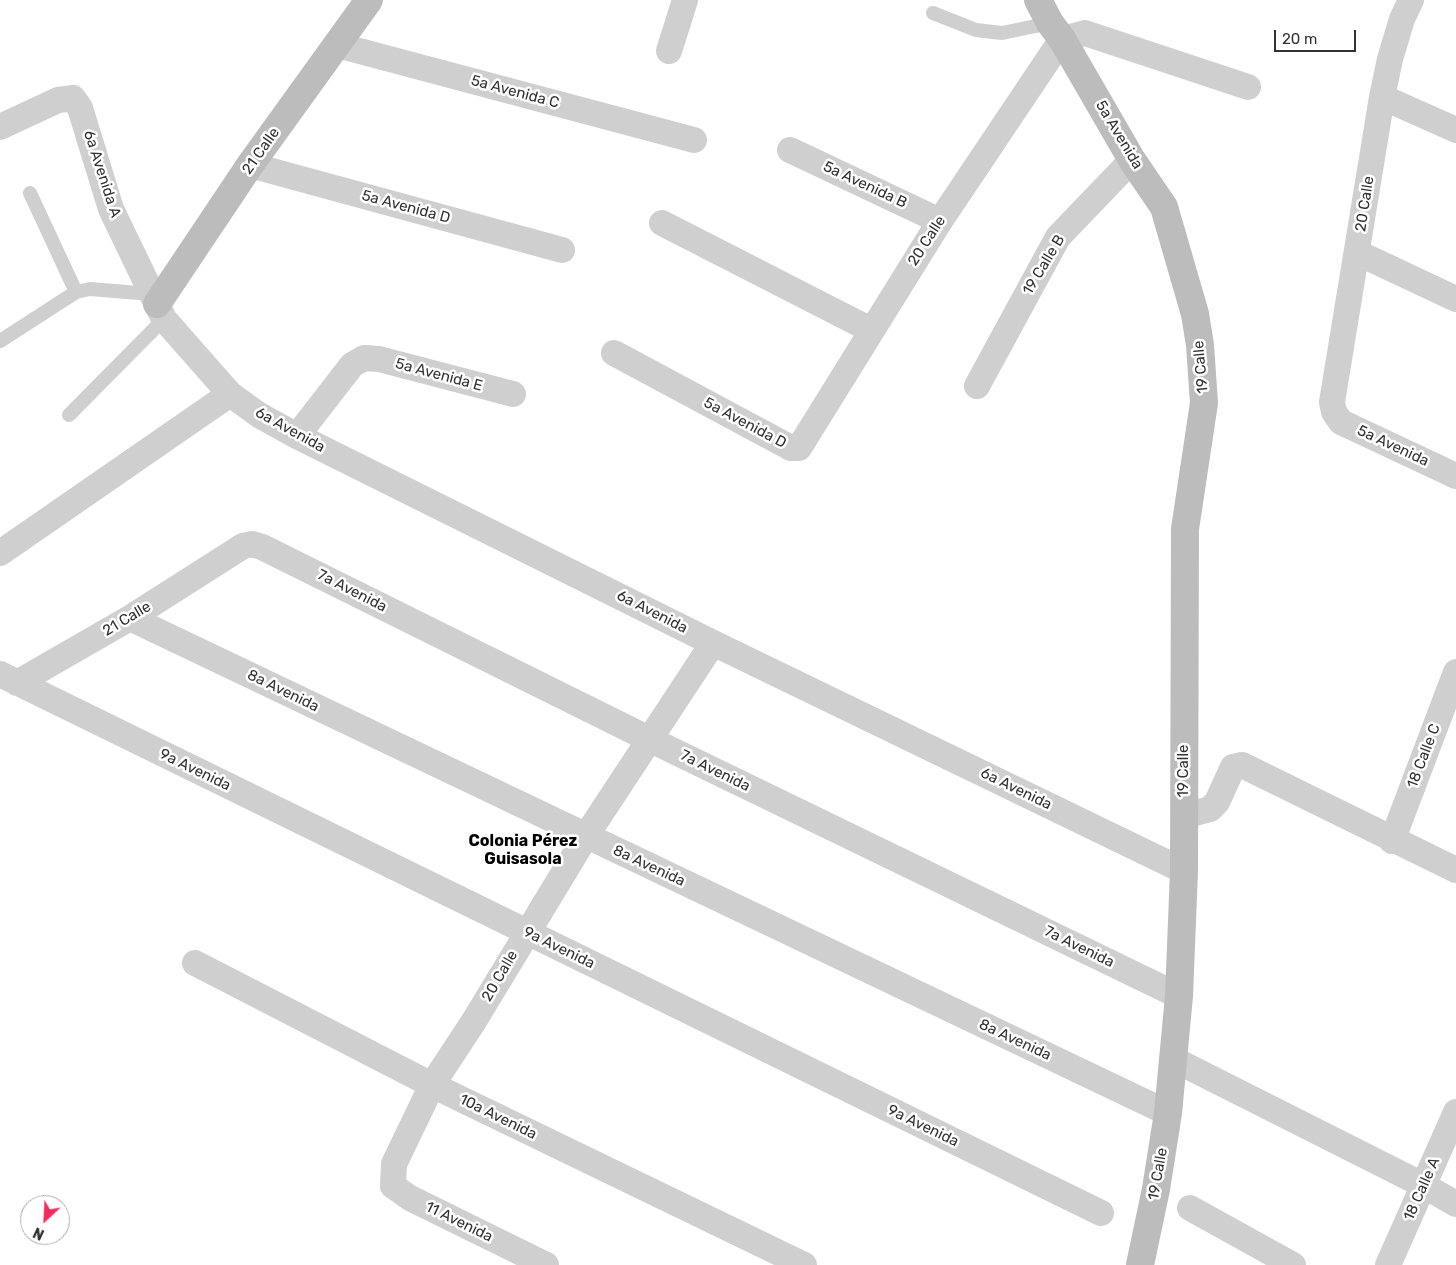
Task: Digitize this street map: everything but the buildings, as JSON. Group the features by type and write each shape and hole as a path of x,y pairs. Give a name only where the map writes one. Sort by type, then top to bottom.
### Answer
{"street":[{"name":"21 Calle","path":"157,306 250,165 369,0"},
{"path":"669,51 685,0"},
{"name":"20 Calle","path":"1334,412 1332,402 1358,253 1382,97 1392,51 1410,0"},
{"path":"1050,21 1248,88"},
{"name":"20 Calle","path":"799,448 940,220 1050,21"},
{"name":"5a Avenida","path":"1050,21 1132,160 1164,207 1185,276"},
{"name":"5a Avenida C","path":"337,45 694,140"},
{"path":"1382,97 1456,130"},
{"name":"6a Avenida A","path":"0,127 58,100 73,98 80,108 111,209 157,306"},
{"name":"5a Avenida B","path":"790,150 940,220"},
{"name":"19 Calle B","path":"977,386 1058,237 1132,160"},
{"name":"5a Avenida D","path":"250,165 562,250"},
{"path":"662,223 871,330"},
{"path":"1358,253 1456,299"},
{"name":"19 Calle","path":"1140,1265 1156,1189 1168,1113 1179,996 1184,871 1185,529 1204,403 1200,345 1185,276"},
{"name":"6a Avenida","path":"157,306 230,394 259,415 297,436 713,643 1184,871"},
{"name":"5a Avenida D","path":"614,353 791,448 799,448"},
{"name":"5a Avenida E","path":"297,436 352,365 364,358 379,359 513,394"},
{"path":"0,553 230,394"},
{"name":"5a Avenida","path":"1334,412 1341,422 1456,476"},
{"name":"21 Calle","path":"5,675 130,618 243,546 252,544"},
{"name":"7a Avenida","path":"252,544 262,546 651,740 1179,996"},
{"name":"8a Avenida","path":"130,618 1168,1113"},
{"name":"20 Calle","path":"394,1164 432,1085 474,1021 526,932 586,836 651,740 713,643"},
{"name":"18 Calle C","path":"1392,840 1456,672"},
{"name":"9a Avenida","path":"5,675 1101,1213"},
{"path":"1184,816 1210,809 1217,802 1233,767 1242,765 1456,870"},
{"name":"10a Avenida","path":"195,962 432,1085 804,1265"},
{"path":"1173,1059 1423,1185 1456,1204"},
{"name":"18 Calle A","path":"1388,1265 1456,1112"},
{"name":"11 Avenida","path":"394,1164 394,1186 410,1198 546,1265"},
{"path":"1190,1208 1293,1265"}],"lane":[{"path":"933,13 976,30 1002,33 1050,21"},
{"path":"30,193 76,292"},
{"path":"0,341 76,292 90,289 157,306 69,414"}],"district":[{"name":"Colonia Pérez Guisasola","path":"523,850"}]}
